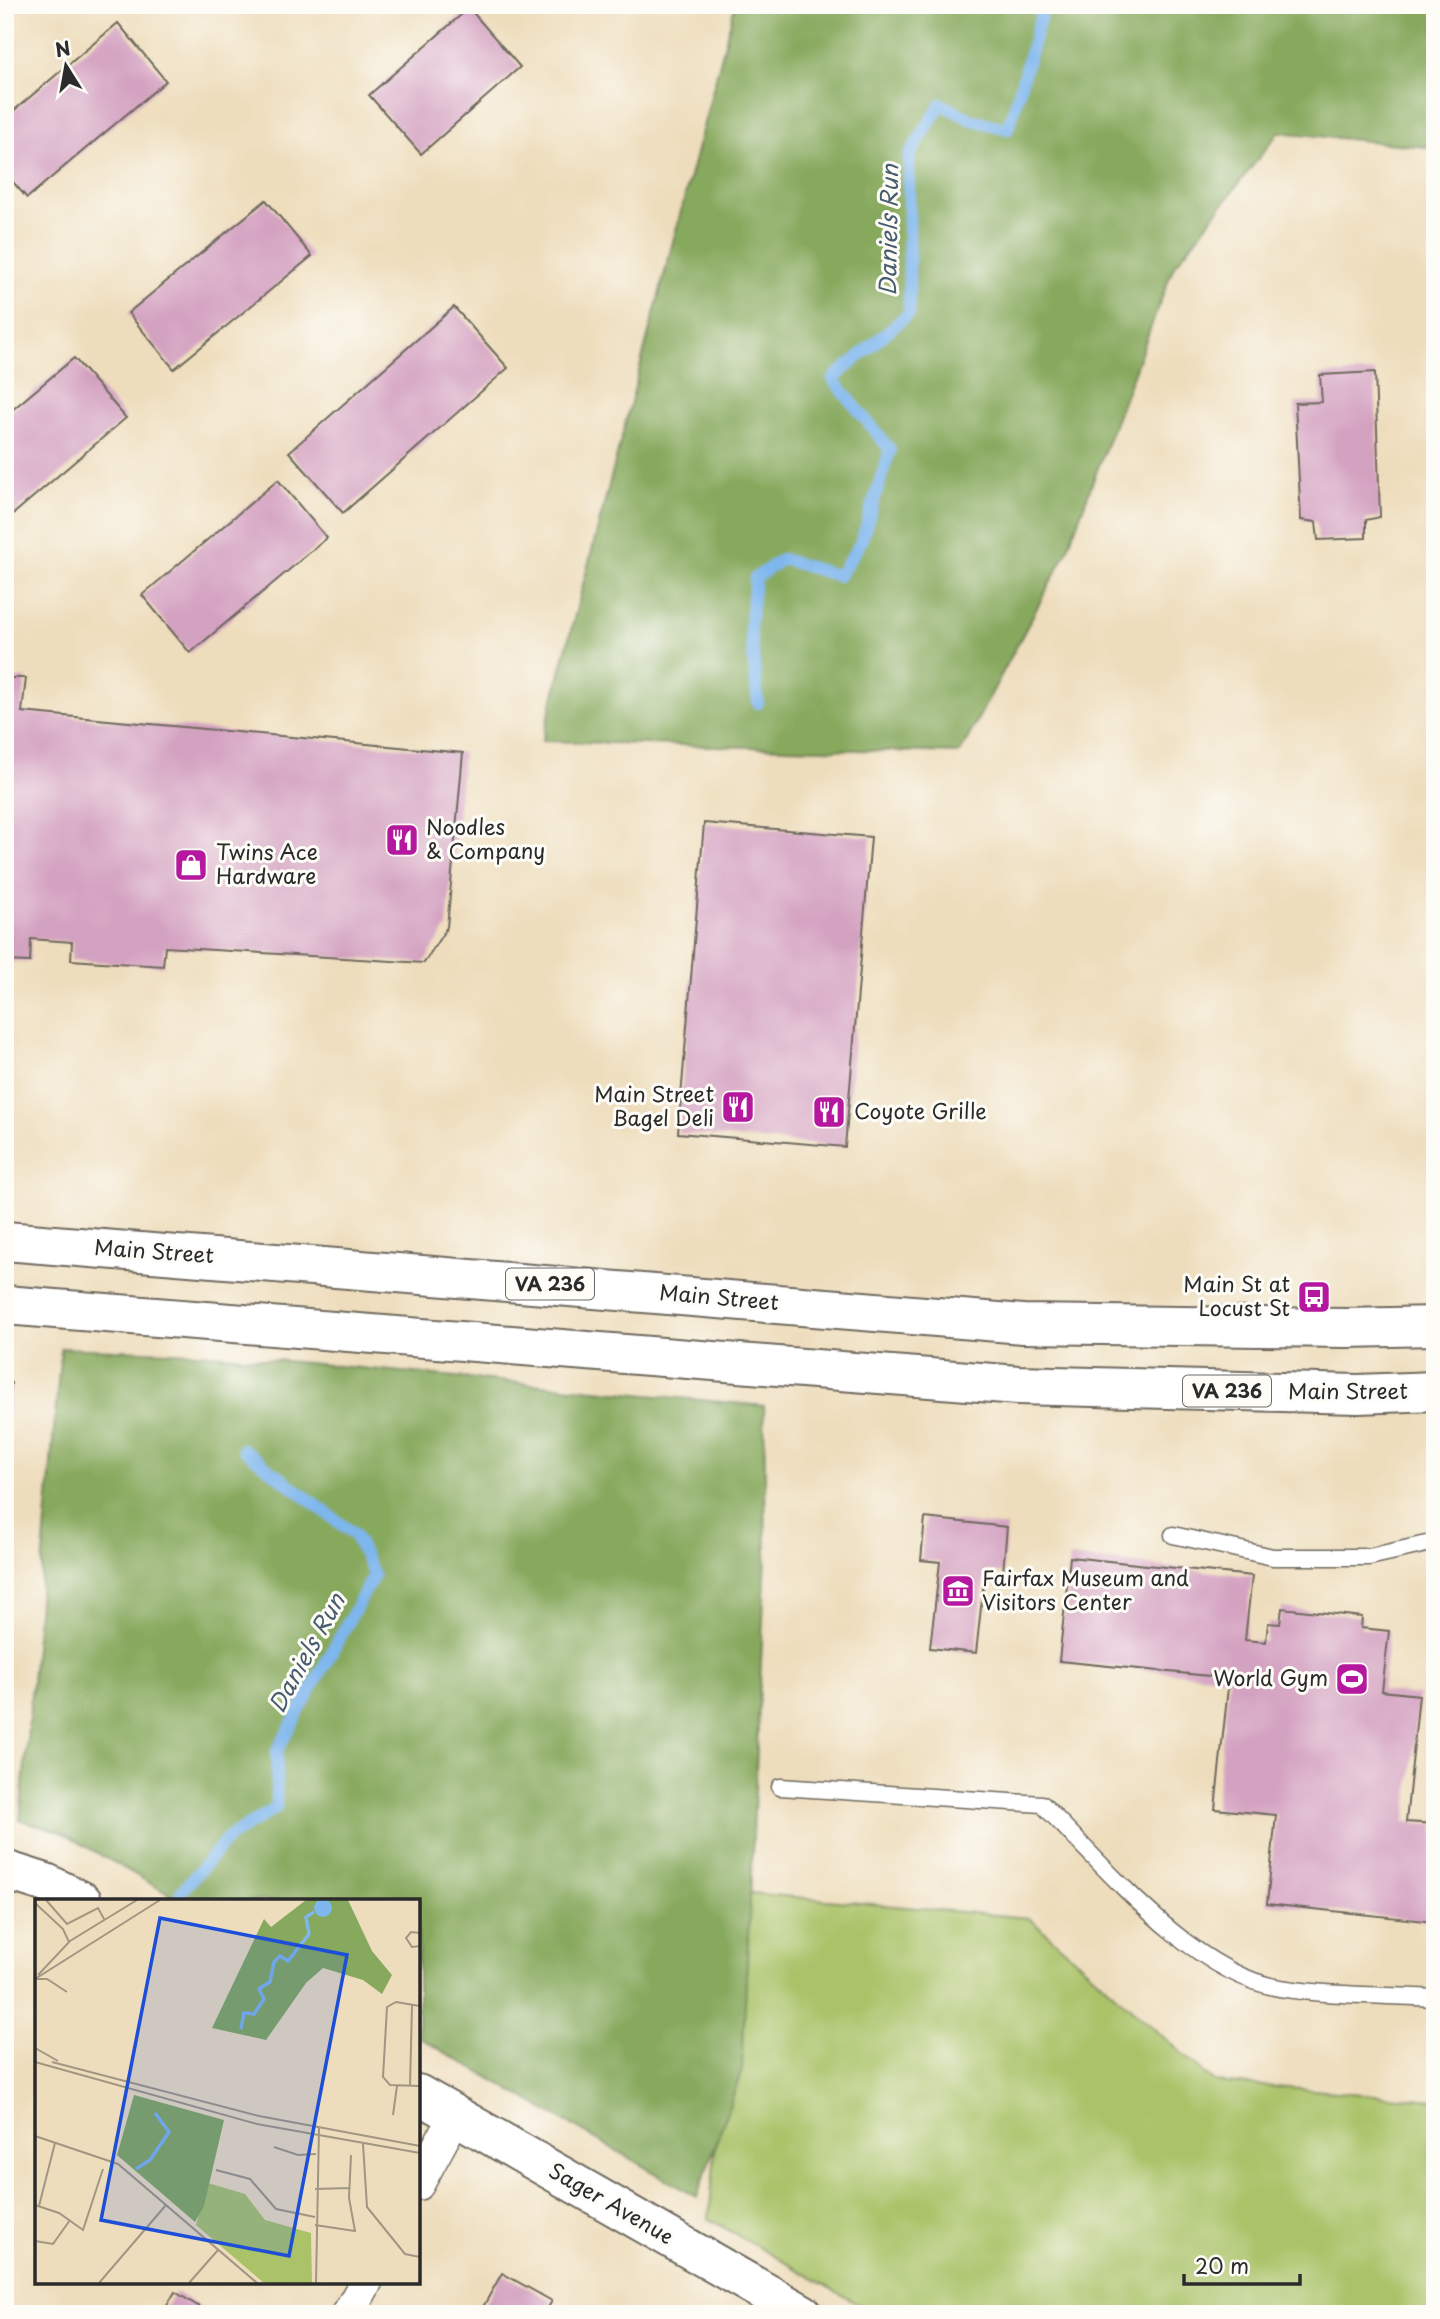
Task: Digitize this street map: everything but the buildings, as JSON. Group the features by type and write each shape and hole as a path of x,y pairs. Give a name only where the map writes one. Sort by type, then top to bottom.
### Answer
{"main road":[{"name":"Main Street","path":"5,1241 1023,1324 1347,1328 1435,1326"},
{"name":"Main Street","path":"5,1305 1018,1385 1358,1394 1435,1391"},
{"path":"5,1870 46,1883 78,1899"},
{"name":"Sager Avenue","path":"420,2095 803,2314"}],"street":[{"path":"420,2180 455,2116"},
{"path":"348,2314 365,2284"}],"lane":[{"path":"1174,1535 1273,1557 1368,1557 1435,1542"},
{"path":"780,1787 1042,1804 1184,1944 1228,1972 1278,1988 1435,1998"}],"green space":[{"path":"735,5 1435,5 1435,148 1279,132 1173,268 1066,553 960,753 542,741"},
{"path":"61,1348 201,1353 764,1406 766,1555 742,2070 697,2197 420,2038 420,1899 178,1899 59,1831 20,1820"},
{"path":"738,1892 1029,1918 1214,2082 1435,2100 1435,2314 875,2314 709,2219"}],"waterway":[{"name":"Daniels Run","path":"758,703 750,627 755,578 782,559 839,576 861,542 890,450 833,379 909,313 909,156 941,104 970,119 1008,129 1044,5"},
{"name":"Daniels Run","path":"180,1893 228,1838 276,1808 277,1751 374,1575 354,1534 243,1449"}],"place":[{"name":"Noodles & Company","path":"402,840"},
{"name":"Twins Ace Hardware","path":"191,865"},
{"name":"Main Street Bagel Deli","path":"738,1107"},
{"name":"Coyote Grille","path":"829,1112"},
{"name":"Main St at Locust St","path":"1314,1297"},
{"name":"Fairfax Museum and Visitors Center","path":"958,1591"},
{"name":"World Gym","path":"1352,1679"}]}
